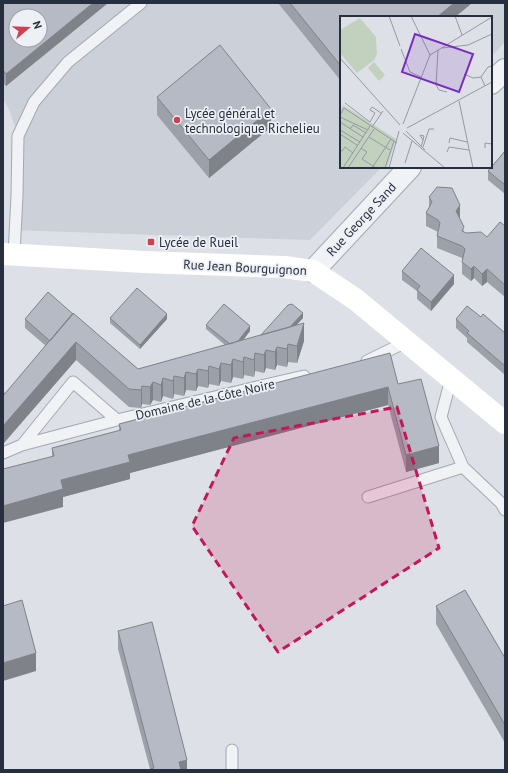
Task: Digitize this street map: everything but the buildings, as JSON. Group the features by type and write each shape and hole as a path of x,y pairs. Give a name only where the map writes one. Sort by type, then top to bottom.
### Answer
{"street":[{"path":"492,82 505,70"},
{"name":"Rue George Sand","path":"313,271 409,168"},
{"name":"Rue Jean Bourguignon","path":"8,254 144,262 284,267 313,271 355,299 505,423"}],"lane":[{"path":"8,254 17,195 18,136 34,102 68,62 141,3"},
{"path":"355,364 370,360 406,342"},
{"name":"Domaine de la Côte Noire","path":"3,453 22,445 117,420 317,373"},
{"path":"452,379 441,418 463,467 501,503 505,510"},
{"path":"22,445 73,382 117,420"},
{"path":"368,497 463,467"},
{"path":"232,750 232,770"}],"highlighted area":[{"path":"397,407 439,548 278,652 192,526 234,438"}],"shaded area":[{"name":"Lycée général et technologique Richelieu","path":"3,3 505,3 505,42 492,56 492,16 340,16 340,168 381,168 310,240 10,230 16,130 9,109 3,99"}],"place":[{"name":"Lycée général et technologique Richelieu","path":"177,120"},
{"name":"Lycée de Rueil","path":"151,242"}]}
